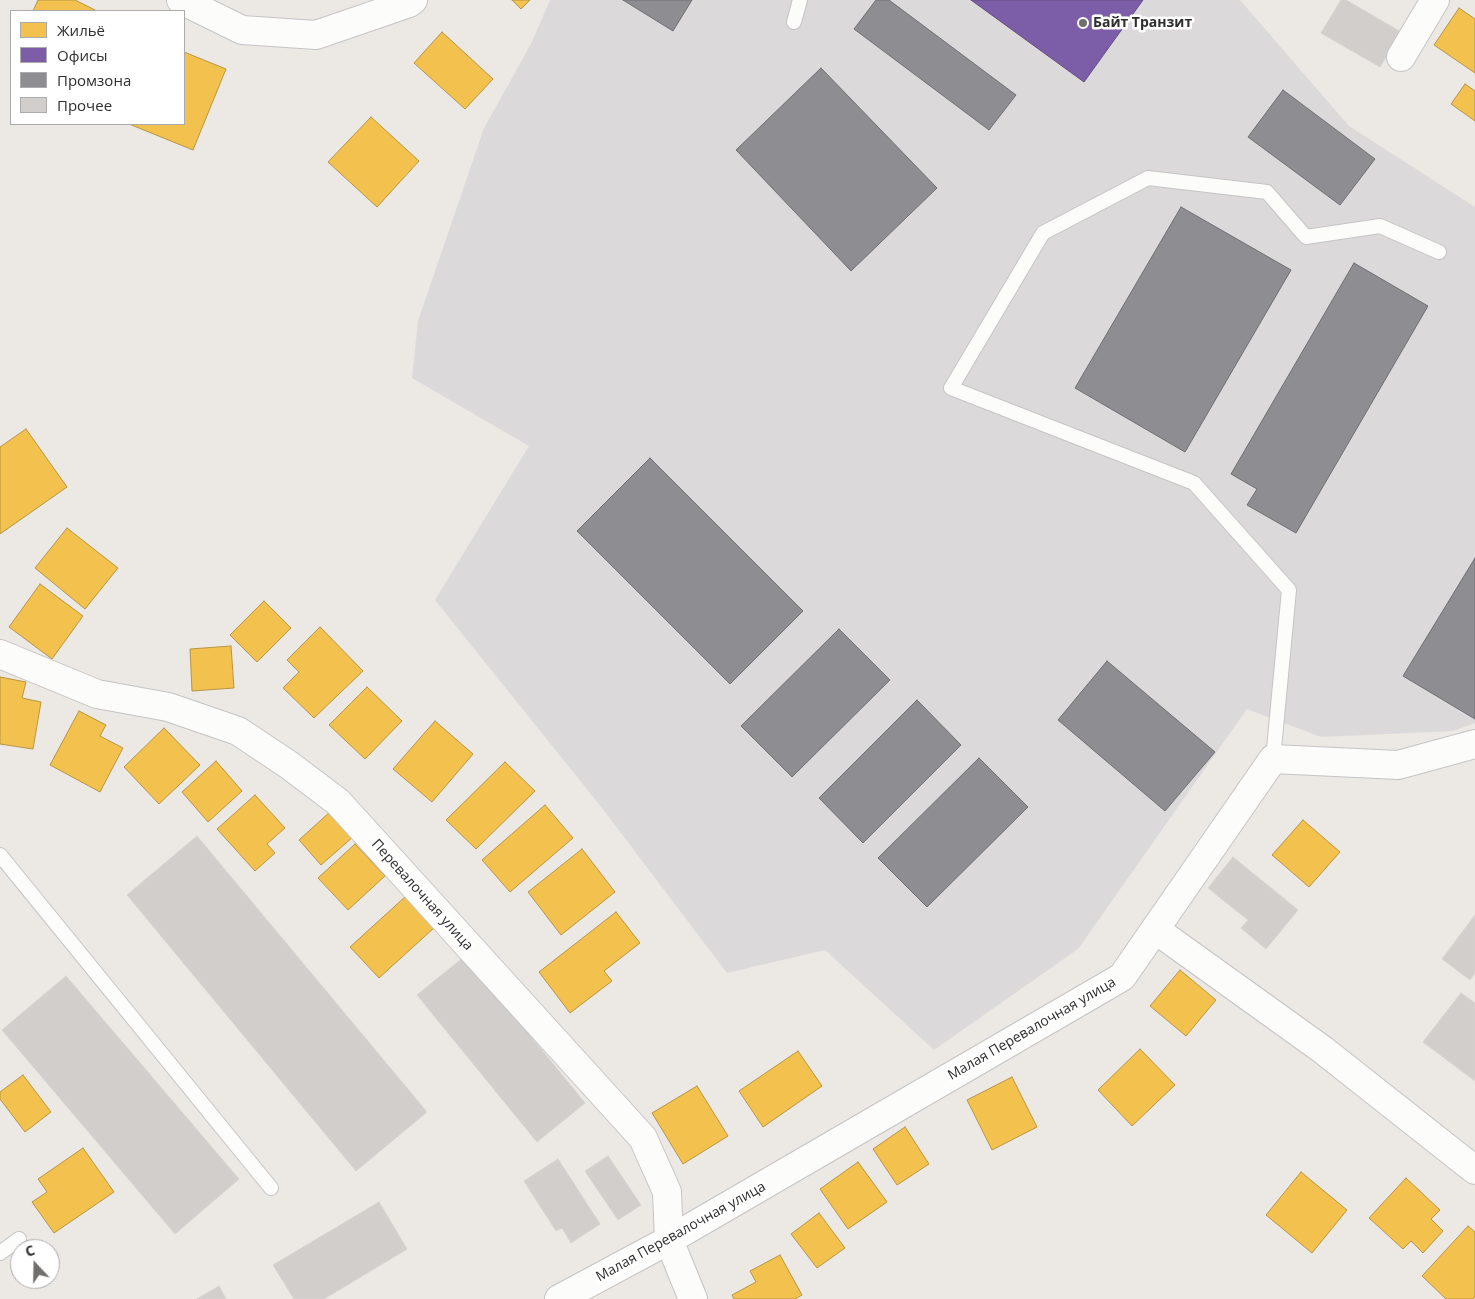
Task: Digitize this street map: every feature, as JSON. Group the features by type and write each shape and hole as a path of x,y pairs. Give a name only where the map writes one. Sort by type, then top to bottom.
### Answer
{"street":[{"path":"182,0 242,30 316,35 413,0"},
{"path":"1402,57 1435,0"},
{"name":"Перевалочная улица","path":"0,654 97,694 168,707 238,731 290,765 338,802 644,1138 667,1192 669,1240 693,1299"},
{"path":"1273,759 1398,765 1475,744"},
{"name":"Малая Перевалочная улица","path":"559,1299 669,1240 1122,977 1273,759"},
{"path":"1156,930 1323,1050 1475,1170"}],"lane":[{"path":"794,22 800,0"},
{"path":"1273,759 1289,590 1194,483 952,388 1043,233 1148,178 1267,192 1306,237 1380,226 1439,252"},
{"path":"0,855 271,1188"}],"shaded area":[{"path":"550,0 1240,0 1349,126 1475,207 1475,723 1453,731 1321,737 1247,709 1078,949 934,1050 825,950 727,973 602,808 435,600 529,446 412,378 418,321 484,128 531,44"}],"building: Жильё":[{"path":"38,0 75,0 95,10 33,10"},
{"path":"512,0 530,0 521,9"},
{"path":"1459,8 1475,19 1475,73 1434,45"},
{"path":"442,32 493,79 465,109 414,63"},
{"path":"185,52 226,69 193,150 131,125 185,125"},
{"path":"1465,84 1475,91 1475,121 1451,104"},
{"path":"371,117 419,161 377,207 328,162"},
{"path":"26,429 67,487 0,534 0,447"},
{"path":"67,528 118,568 85,609 35,568"},
{"path":"40,584 83,616 52,659 9,627"},
{"path":"264,601 291,628 257,662 230,635"},
{"path":"320,627 363,671 314,718 283,688 299,672 287,660"},
{"path":"231,646 234,688 192,691 190,649"},
{"path":"0,677 26,682 22,698 41,702 33,749 0,744"},
{"path":"367,687 402,721 365,759 329,725"},
{"path":"79,711 106,725 100,736 123,748 100,792 50,765"},
{"path":"435,721 473,754 432,802 393,769"},
{"path":"164,728 200,765 159,804 124,767"},
{"path":"216,761 242,791 208,822 182,792"},
{"path":"505,762 535,791 476,849 446,820"},
{"path":"255,795 285,828 267,844 275,853 255,871 217,829"},
{"path":"545,805 573,838 510,892 482,860"},
{"path":"331,811 354,836 321,865 299,840"},
{"path":"1303,820 1340,852 1309,887 1272,855"},
{"path":"355,844 385,876 348,910 318,878"},
{"path":"582,849 615,892 561,935 528,892"},
{"path":"406,896 435,927 379,978 350,947"},
{"path":"616,912 640,943 604,971 612,981 570,1013 539,972"},
{"path":"1180,970 1216,1000 1186,1036 1150,1006"},
{"path":"1140,1049 1175,1085 1132,1126 1098,1090"},
{"path":"798,1051 822,1086 763,1127 739,1091"},
{"path":"23,1075 51,1112 25,1132 0,1099 0,1092"},
{"path":"1012,1077 1037,1127 992,1150 967,1100"},
{"path":"697,1086 728,1136 683,1164 652,1113"},
{"path":"905,1127 929,1164 897,1185 873,1149"},
{"path":"83,1148 114,1192 54,1233 32,1202 47,1192 38,1179"},
{"path":"858,1162 887,1202 848,1229 820,1189"},
{"path":"1301,1172 1347,1210 1312,1253 1266,1215"},
{"path":"1406,1178 1440,1210 1431,1219 1443,1231 1423,1253 1411,1241 1403,1249 1369,1218"},
{"path":"819,1213 845,1248 817,1268 791,1234"},
{"path":"1468,1226 1475,1232 1475,1297 1473,1299 1446,1299 1422,1276"},
{"path":"780,1255 802,1295 795,1299 734,1299 732,1295 756,1282 750,1271"}],"building: Офисы":[{"path":"971,0 1143,0 1084,82"}],"building: Промзона":[{"path":"623,0 692,0 673,31"},
{"path":"876,0 889,0 1016,95 989,130 854,29"},
{"path":"821,68 937,188 851,271 736,150"},
{"path":"1283,90 1375,159 1340,205 1248,137"},
{"path":"1181,207 1291,270 1185,452 1075,388"},
{"path":"1354,263 1428,306 1296,533 1247,505 1257,489 1231,474"},
{"path":"650,458 803,611 730,684 577,531"},
{"path":"1475,558 1475,719 1403,676"},
{"path":"839,629 890,680 792,777 741,726"},
{"path":"1107,661 1215,752 1165,811 1058,720"},
{"path":"917,700 961,745 863,843 819,798"},
{"path":"979,758 1028,807 927,907 878,858"}],"building: Прочее":[{"path":"1341,0 1346,0 1401,32 1380,67 1321,33"},
{"path":"197,836 427,1112 356,1171 127,895"},
{"path":"1233,857 1298,910 1266,949 1241,928 1248,920 1208,888"},
{"path":"1475,915 1475,973 1470,980 1442,959"},
{"path":"465,956 585,1103 537,1142 417,995"},
{"path":"66,976 239,1179 175,1234 2,1030"},
{"path":"1461,993 1475,1003 1475,1081 1423,1042"},
{"path":"608,1156 641,1205 618,1220 585,1171"},
{"path":"558,1159 600,1224 571,1243 562,1228 556,1231 524,1181"},
{"path":"379,1202 407,1249 324,1299 294,1299 273,1265"},
{"path":"219,1286 226,1299 197,1299"}],"place":[{"name":"Байт Транзит","path":"1083,23"}]}
